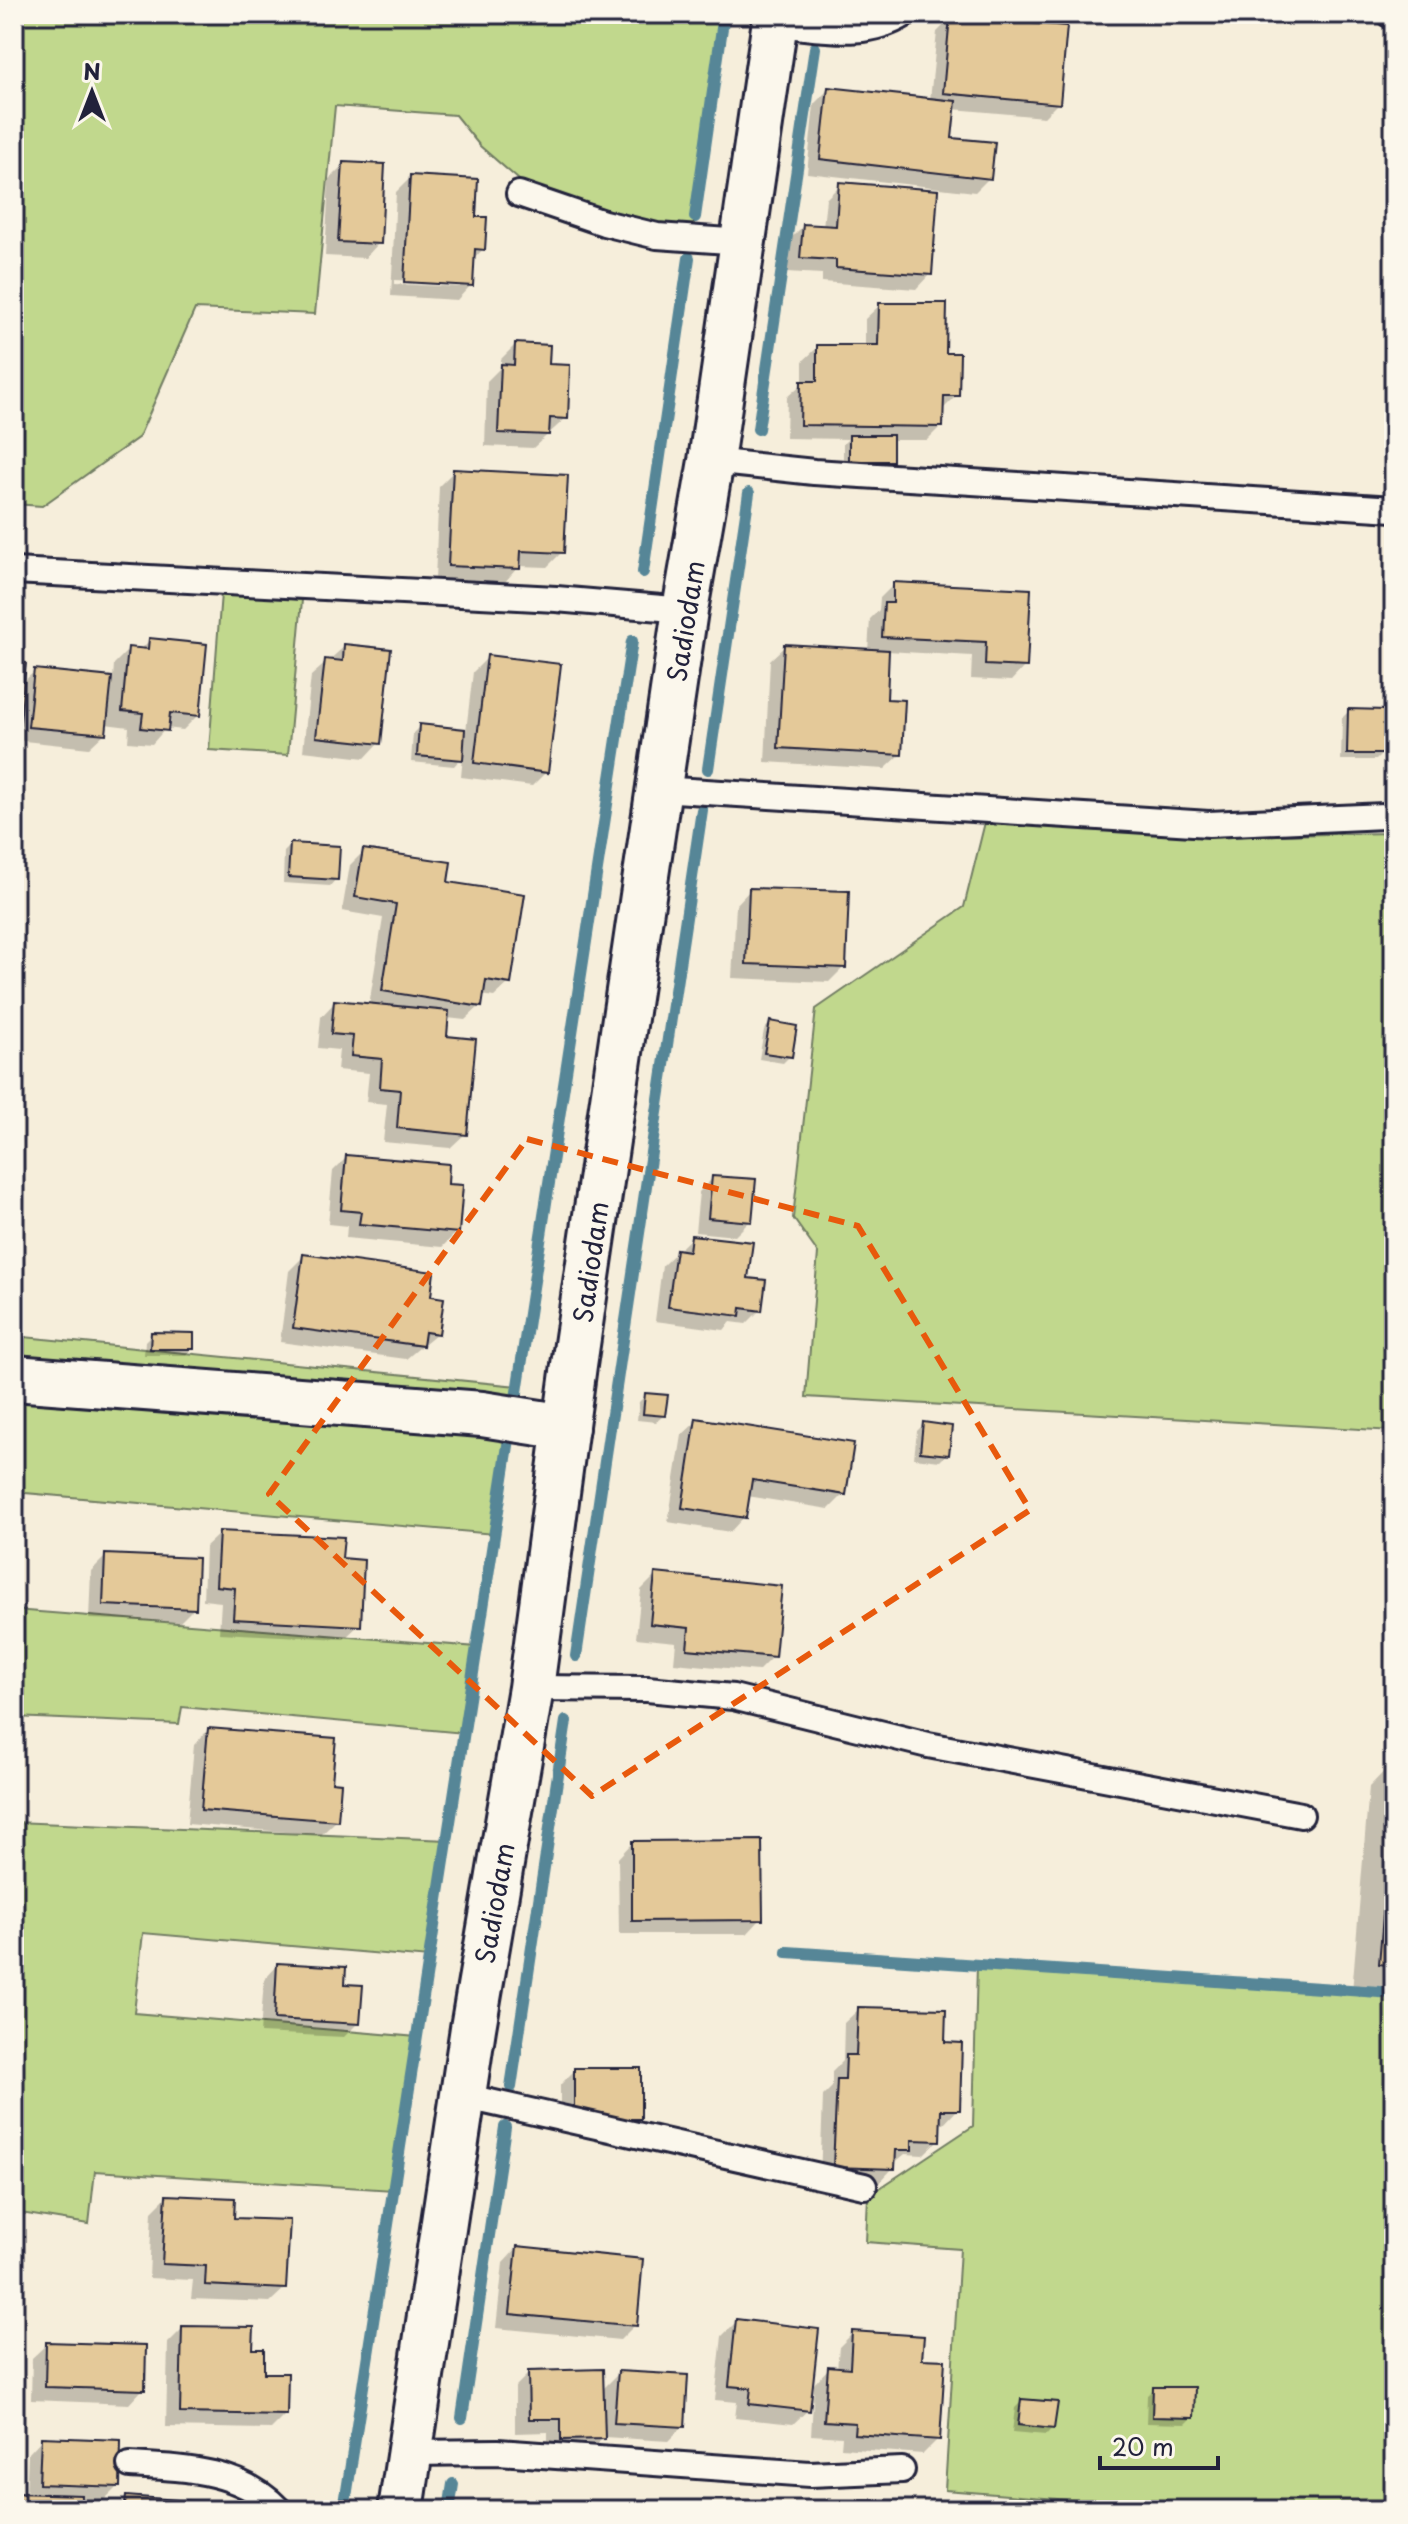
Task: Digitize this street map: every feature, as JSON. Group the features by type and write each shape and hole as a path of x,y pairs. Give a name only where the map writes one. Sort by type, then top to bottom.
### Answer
{"street":[{"name":"Sadiodam","path":"401,2510 463,2096 531,1688 685,610 711,461 775,19"},
{"path":"14,1378 482,1414 566,1427"}],"lane":[{"path":"775,19 861,31 889,24 905,14"},
{"path":"519,194 604,223 657,236 743,242"},
{"path":"711,461 814,472 1394,509"},
{"path":"14,571 556,599 685,610"},
{"path":"659,789 1209,824 1384,816"},
{"path":"531,1688 647,1689 733,1697 928,1745 1301,1815"},
{"path":"463,2096 864,2186"},
{"path":"409,2453 498,2452 810,2474 902,2470"},
{"path":"130,2465 196,2469 239,2481 271,2501 279,2510"}],"highlighted area":[{"path":"527,1139 858,1226 1030,1510 592,1796 269,1494"}],"green space":[{"path":"14,14 724,14 693,230 643,226 533,192 480,146 455,115 335,106 315,314 195,309 139,437 42,506 14,504"},
{"path":"221,593 302,600 288,755 209,750"},
{"path":"986,818 1208,836 1394,833 1394,1431 806,1397 818,1253 793,1218 816,1009 964,907"},
{"path":"14,1336 517,1386 494,1534 14,1492"},
{"path":"14,1610 477,1647 464,1733 182,1707 179,1724 14,1717"},
{"path":"14,1822 448,1840 429,1958 143,1933 134,2013 417,2037 393,2190 95,2171 89,2224 14,2212"},
{"path":"977,1964 1394,1993 1394,2510 1196,2510 945,2490 960,2249 866,2242 868,2196 973,2126"}],"building":[{"path":"950,16 1067,26 1060,104 943,93"},
{"path":"828,87 956,101 952,138 995,142 991,179 820,159"},
{"path":"343,162 385,164 381,244 338,242"},
{"path":"410,175 478,179 476,217 487,217 485,250 475,249 473,286 404,282"},
{"path":"839,182 938,190 932,275 836,268 836,260 800,258 803,224 836,226"},
{"path":"879,303 947,303 946,353 960,353 959,396 944,396 943,427 800,425 801,381 817,381 817,345 878,345"},
{"path":"515,343 550,345 549,364 570,365 568,419 550,418 549,435 498,433 501,364 514,365"},
{"path":"849,435 893,435 893,461 849,461"},
{"path":"453,469 568,475 564,553 521,551 520,569 448,566"},
{"path":"893,582 1031,589 1027,667 985,665 986,642 882,637 884,603 893,603"},
{"path":"149,638 207,644 200,716 170,713 168,731 141,728 143,713 122,711 128,647 148,649"},
{"path":"344,644 391,649 381,744 316,737 325,659 343,661"},
{"path":"784,644 889,650 887,699 905,700 902,755 778,748"},
{"path":"487,655 561,664 548,773 474,763"},
{"path":"14,662 26,663 19,732 14,731"},
{"path":"34,669 112,677 106,734 28,727"},
{"path":"1348,709 1386,710 1385,754 1347,754"},
{"path":"419,724 465,729 463,760 417,756"},
{"path":"290,843 340,846 338,880 288,877"},
{"path":"363,849 451,862 448,882 525,894 511,984 486,980 482,1007 382,991 396,904 355,897"},
{"path":"749,888 849,891 846,968 746,964"},
{"path":"334,1000 449,1011 447,1036 476,1039 467,1135 397,1128 400,1090 380,1088 382,1059 351,1056 353,1036 331,1034"},
{"path":"770,1021 797,1026 792,1057 764,1053"},
{"path":"346,1155 449,1164 448,1184 463,1185 459,1233 359,1224 361,1212 341,1210"},
{"path":"712,1176 756,1179 752,1222 708,1218"},
{"path":"691,1235 753,1242 748,1278 766,1280 762,1311 741,1308 740,1316 668,1307 676,1249 689,1251"},
{"path":"303,1254 434,1272 431,1296 444,1298 439,1334 425,1332 423,1346 293,1328"},
{"path":"151,1332 194,1333 194,1349 150,1349"},
{"path":"645,1393 668,1395 665,1416 643,1414"},
{"path":"696,1418 854,1443 846,1495 752,1480 746,1518 682,1508"},
{"path":"923,1422 952,1426 949,1455 920,1452"},
{"path":"219,1531 344,1537 342,1558 364,1560 361,1626 233,1619 235,1588 216,1586"},
{"path":"105,1554 198,1558 196,1609 103,1605"},
{"path":"655,1573 782,1586 775,1657 687,1649 689,1628 650,1624"},
{"path":"208,1728 336,1738 332,1782 341,1783 338,1821 201,1810"},
{"path":"1394,1782 1394,1966 1379,1964"},
{"path":"762,1840 763,1920 632,1921 632,1841"},
{"path":"277,1963 346,1967 345,1984 363,1985 360,2024 274,2019"},
{"path":"858,2007 946,2009 945,2042 962,2043 960,2110 941,2110 940,2141 912,2140 912,2150 896,2150 895,2169 833,2167 837,2079 845,2079 846,2055 856,2055"},
{"path":"574,2068 641,2068 641,2119 574,2119"},
{"path":"166,2195 235,2198 234,2218 290,2220 286,2289 205,2285 206,2266 162,2264"},
{"path":"517,2246 643,2259 637,2326 510,2314"},
{"path":"736,2319 819,2329 810,2411 749,2404 751,2388 729,2386"},
{"path":"182,2326 254,2327 253,2349 264,2349 264,2373 288,2373 287,2415 180,2413"},
{"path":"852,2331 924,2336 922,2359 945,2360 940,2440 854,2434 855,2423 824,2421 828,2366 850,2368"},
{"path":"46,2342 146,2345 145,2390 45,2387"},
{"path":"603,2369 605,2439 561,2440 561,2419 529,2419 528,2371"},
{"path":"618,2371 688,2375 685,2427 614,2423"},
{"path":"1153,2387 1195,2387 1194,2418 1152,2417"},
{"path":"1021,2399 1058,2402 1054,2429 1018,2425"},
{"path":"41,2437 121,2440 120,2487 39,2484"},
{"path":"14,2493 82,2495 81,2510 14,2510"},
{"path":"126,2496 242,2505 241,2510 102,2510 102,2503 125,2505"}],"waterway":[{"path":"695,217 724,14"},
{"path":"758,429 815,48"},
{"path":"643,572 689,258"},
{"path":"708,769 749,493"},
{"path":"515,1405 632,641"},
{"path":"576,1656 702,810"},
{"path":"344,2510 511,1426"},
{"path":"511,2087 566,1721"},
{"path":"787,1952 1394,1993"},
{"path":"462,2418 505,2127"},
{"path":"449,2510 453,2484"}]}
